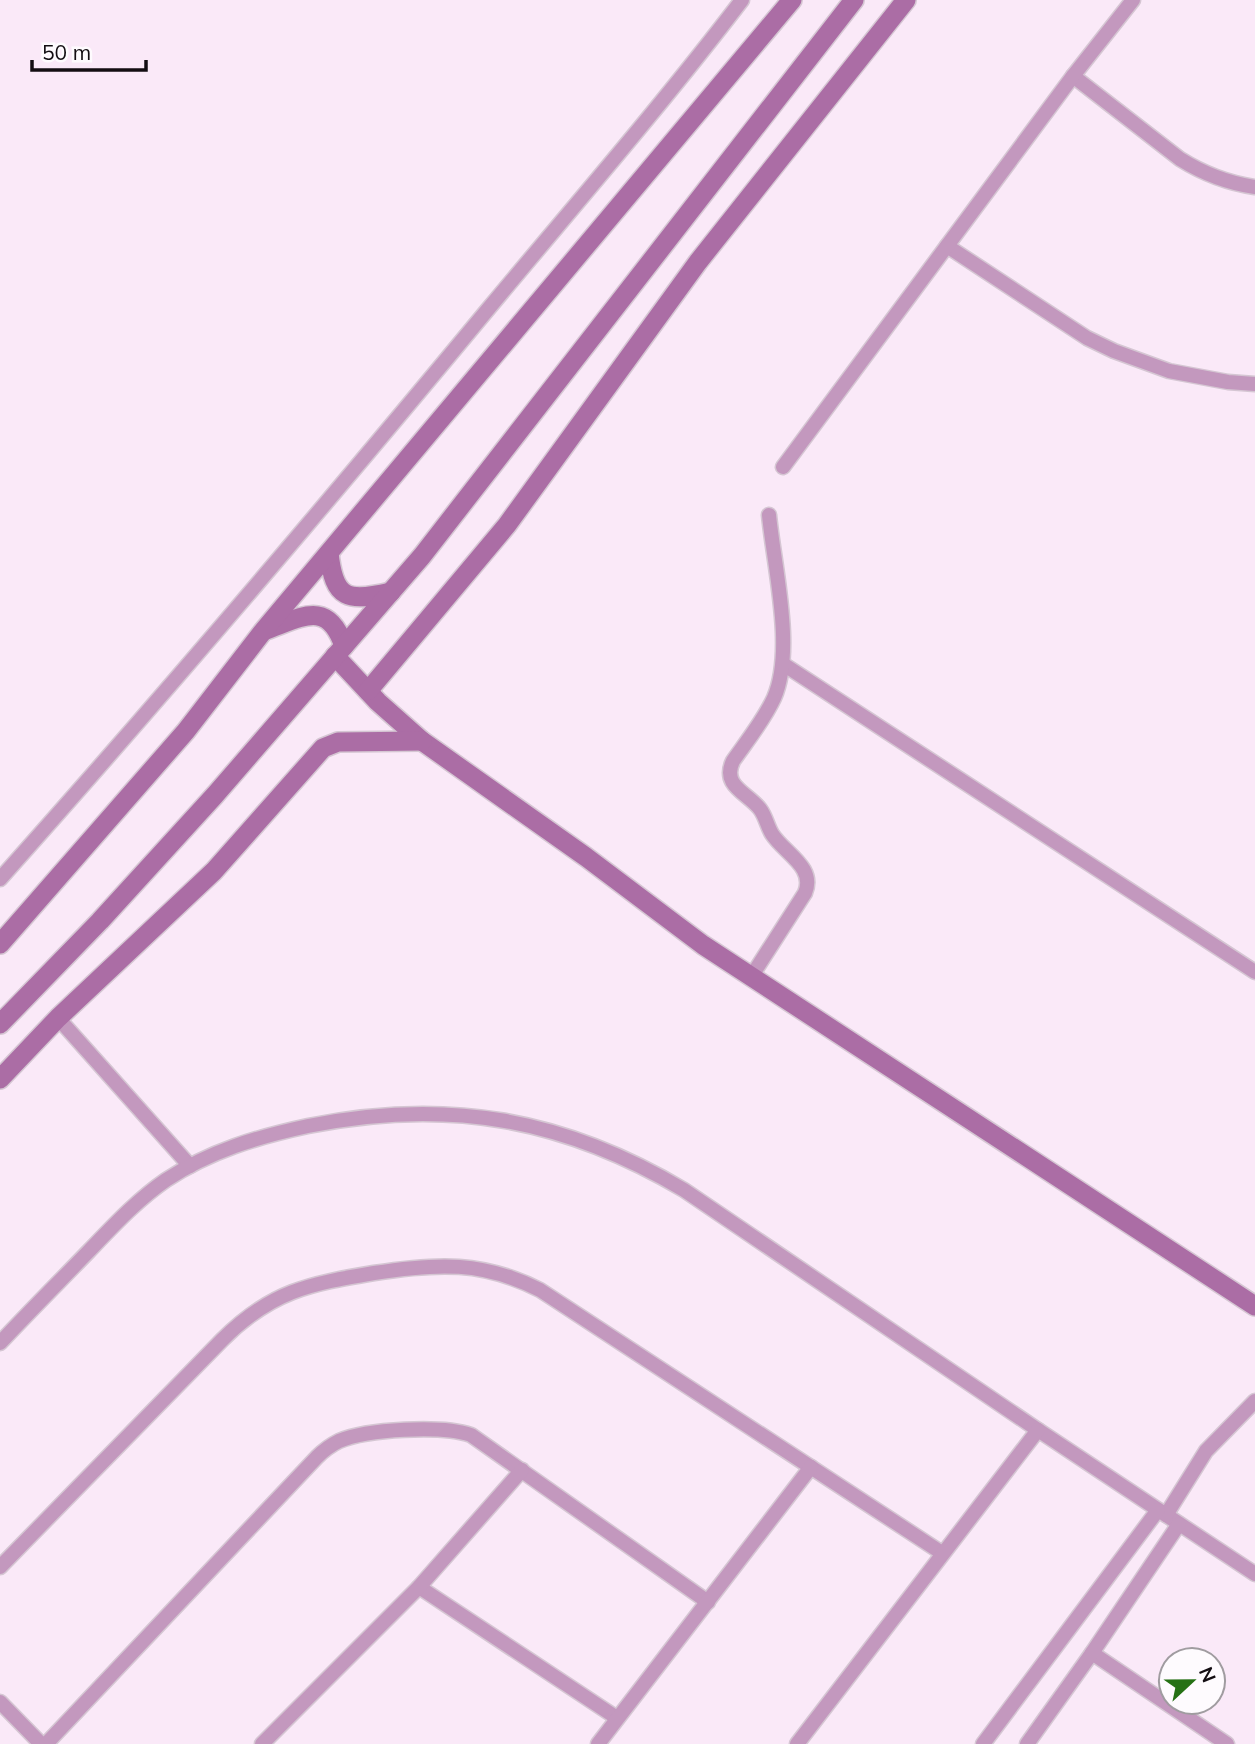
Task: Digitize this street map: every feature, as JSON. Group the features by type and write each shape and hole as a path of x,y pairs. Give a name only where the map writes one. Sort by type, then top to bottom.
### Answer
{"main road":[{"path":"0,944 186,731 264,630 792,0"},
{"path":"0,1024 175,840 422,556 854,0"},
{"path":"368,691 500,534 698,262 906,0"},
{"path":"329,553 332,577 344,593 364,598 391,592"},
{"path":"264,630 306,615 318,615 333,623 340,651 368,691 422,741 751,977 1255,1306"},
{"path":"0,1079 58,1018 214,871 323,748 338,742 422,741"}],"street":[{"path":"0,879 158,702 402,414 643,126 742,0"},
{"path":"783,467 1073,76 1133,0"},
{"path":"1073,76 1198,170 1228,182 1255,187"},
{"path":"947,246 1087,338 1114,351 1169,371 1198,378 1255,384"},
{"path":"751,977 805,893 808,881 804,869 771,833 762,812 736,788 730,778 733,761 775,696 783,664 784,639 769,515"},
{"path":"783,664 1255,972"},
{"path":"58,1018 190,1166"},
{"path":"0,1343 128,1210 167,1180 233,1146 327,1122 400,1113 499,1119 564,1134 626,1158 684,1189 1255,1574"},
{"path":"0,1567 250,1314 283,1295 319,1282 431,1265 488,1270 523,1282 556,1300 942,1553"},
{"path":"983,1744 1162,1513 1206,1451 1255,1401"},
{"path":"0,1702 44,1744 317,1457 331,1446 362,1435 449,1429 471,1435 708,1602"},
{"path":"797,1744 1038,1430"},
{"path":"598,1744 811,1467"},
{"path":"262,1744 419,1587 522,1470"},
{"path":"1027,1744 1179,1524"},
{"path":"419,1587 617,1718"},
{"path":"1092,1653 1227,1744"}]}
